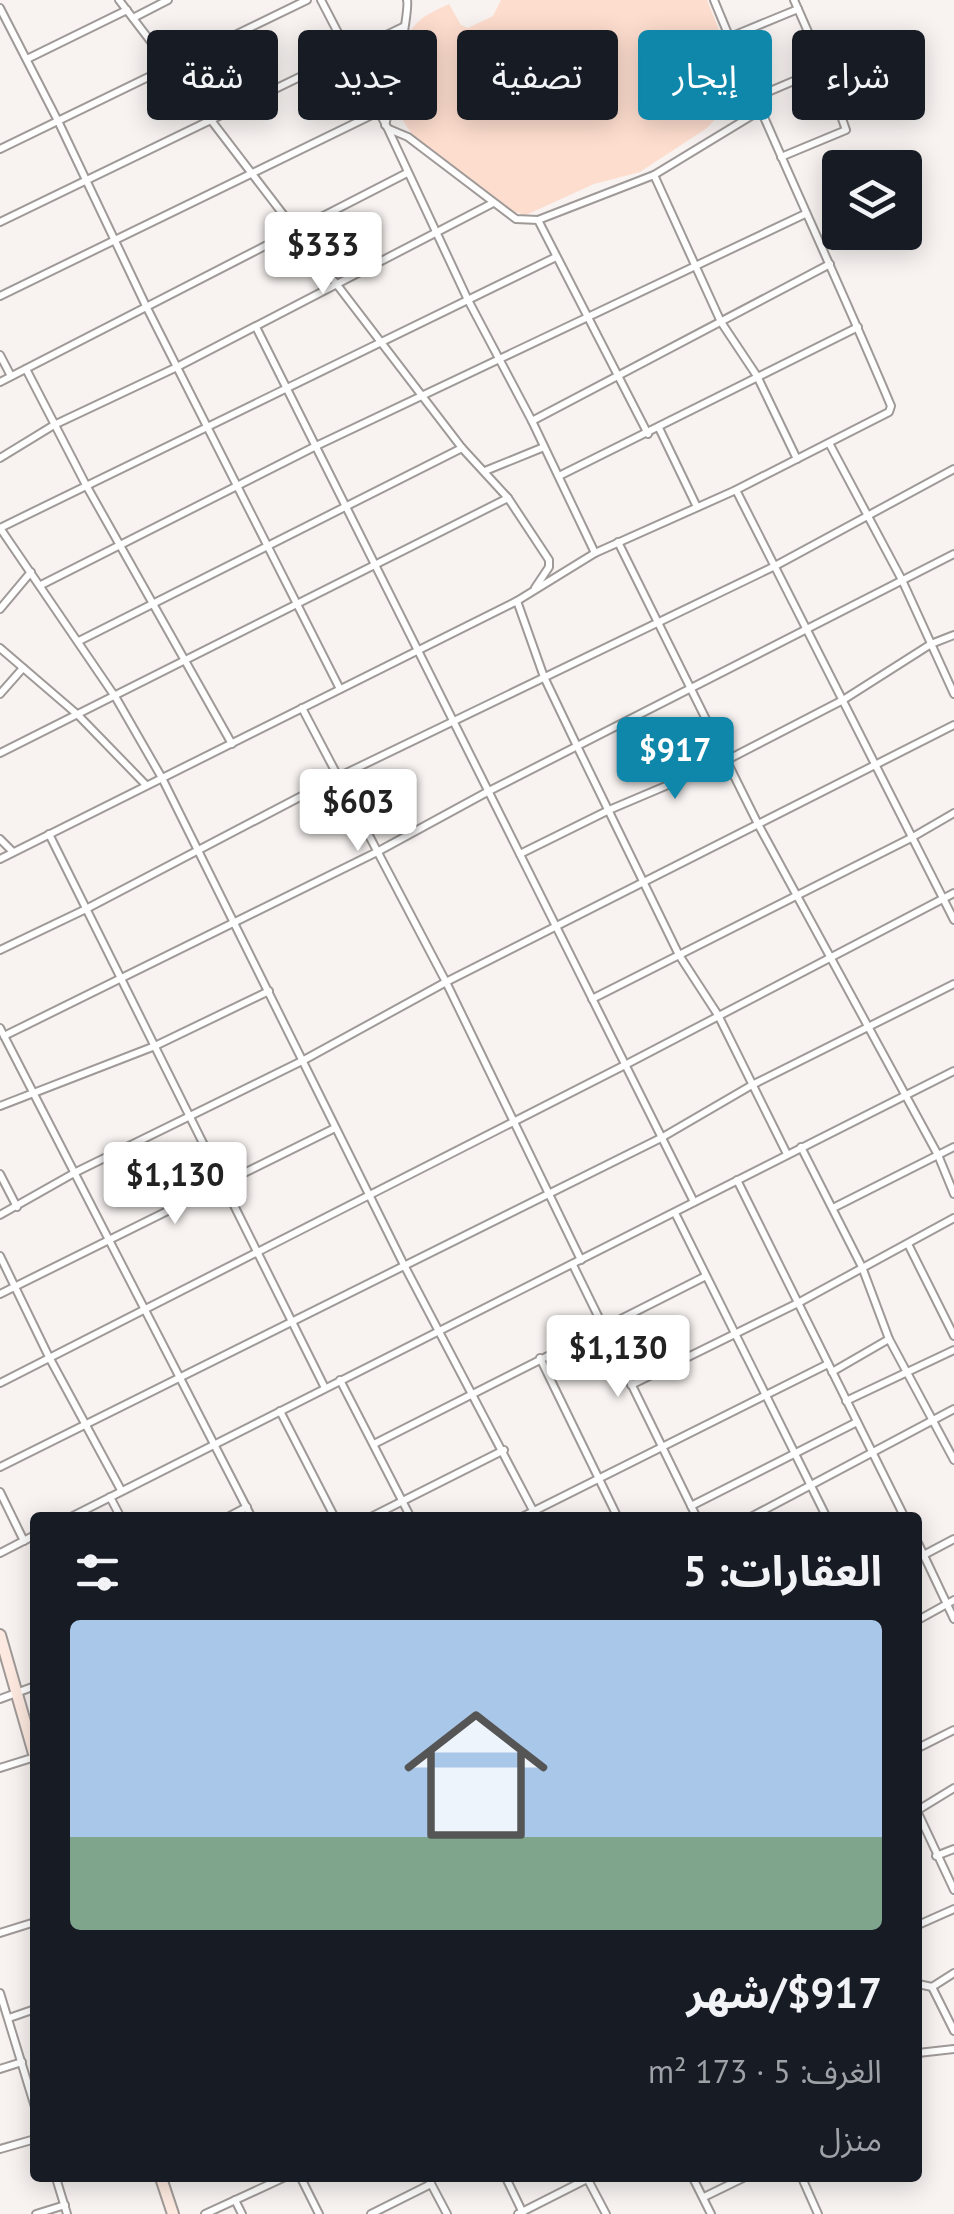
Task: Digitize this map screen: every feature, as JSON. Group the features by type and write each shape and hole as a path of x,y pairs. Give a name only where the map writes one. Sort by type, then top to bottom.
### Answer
{"street":[{"path":"120,0 147,36"},
{"path":"133,18 168,0"},
{"path":"246,30 307,0"},
{"path":"321,0 336,30"},
{"path":"387,127 403,26 410,8 407,0"},
{"path":"714,0 726,30"},
{"path":"794,0 807,30"},
{"path":"0,8 340,689"},
{"path":"746,30 798,9"},
{"path":"27,59 127,10"},
{"path":"394,30 403,26"},
{"path":"0,150 147,78"},
{"path":"0,222 207,120"},
{"path":"213,120 462,448 508,498 549,560 549,567 532,591"},
{"path":"0,296 362,120"},
{"path":"383,120 595,553"},
{"path":"387,127 408,137 516,219 538,220 654,175 744,120"},
{"path":"0,859 516,602 595,553 736,490 891,409 764,120"},
{"path":"781,157 846,130 842,120"},
{"path":"0,382 406,172"},
{"path":"654,175 720,322 756,376 797,459"},
{"path":"0,458 54,425 177,368 493,203"},
{"path":"40,585 314,447 805,214"},
{"path":"538,220 648,434"},
{"path":"535,1512 404,1265 162,778 116,698 0,529 556,256"},
{"path":"532,421 830,264"},
{"path":"256,327 695,1202"},
{"path":"559,476 858,327"},
{"path":"0,355 11,376"},
{"path":"26,369 232,744"},
{"path":"660,428 697,507"},
{"path":"829,443 902,580 954,694"},
{"path":"485,470 544,447"},
{"path":"78,641 462,448"},
{"path":"0,950 338,777 775,566 954,469"},
{"path":"736,490 954,920"},
{"path":"0,754 508,498"},
{"path":"618,542 759,826 953,1189"},
{"path":"249,1512 2,1032 377,852 954,554"},
{"path":"0,608 32,572"},
{"path":"516,602 544,677 679,955 718,1015 787,1154"},
{"path":"520,854 608,810 727,760 843,700 931,644 954,635"},
{"path":"0,648 78,715 146,785"},
{"path":"0,694 23,668"},
{"path":"302,708 446,982 581,1260"},
{"path":"0,1215 188,1114 304,1060 554,926 954,725"},
{"path":"592,999 912,838 954,813"},
{"path":"49,834 326,1388"},
{"path":"0,839 14,852"},
{"path":"0,1382 954,893"},
{"path":"1,1465 661,1138 752,1085 954,984"},
{"path":"0,1106 155,1046 269,991"},
{"path":"81,1512 954,1070"},
{"path":"0,1294 335,1128"},
{"path":"833,1208 954,1147"},
{"path":"801,1148 862,1267 889,1339 954,1460"},
{"path":"0,1174 17,1207"},
{"path":"736,1180 902,1512"},
{"path":"675,1213 824,1512"},
{"path":"631,1385 798,1303 954,1218"},
{"path":"908,1244 954,1336"},
{"path":"0,1256 121,1491"},
{"path":"573,1265 694,1512 857,1422"},
{"path":"374,1444 706,1276"},
{"path":"832,1372 889,1339"},
{"path":"846,1401 954,1350"},
{"path":"540,1358 615,1512"},
{"path":"540,1512 828,1363"},
{"path":"340,1380 408,1512"},
{"path":"761,1512 954,1409"},
{"path":"280,1411 333,1512"},
{"path":"380,1512 504,1450"},
{"path":"0,1492 24,1541"},
{"path":"110,1497 118,1512"},
{"path":"237,1512 247,1507"},
{"path":"0,1553 30,1538"},
{"path":"922,1555 954,1539"},
{"path":"922,1559 951,1602 954,1620"},
{"path":"922,1618 951,1602"},
{"path":"0,1635 30,1738"},
{"path":"0,1699 30,1688"},
{"path":"922,1746 954,1730"},
{"path":"0,1768 30,1759"},
{"path":"922,1808 954,1788"},
{"path":"922,1821 954,1890"},
{"path":"936,1856 954,1849"},
{"path":"922,1922 954,1909"},
{"path":"0,1932 30,1923"},
{"path":"922,1985 932,1987 954,1973"},
{"path":"932,1987 954,2031"},
{"path":"0,1993 30,2084"},
{"path":"9,2018 30,2011"},
{"path":"922,2053 954,2050"},
{"path":"0,2069 22,2062"},
{"path":"0,2150 30,2141"},
{"path":"36,2214 66,2210 57,2182"},
{"path":"162,2182 173,2214"},
{"path":"206,2214 274,2182"},
{"path":"303,2182 320,2214"},
{"path":"371,2214 428,2182"},
{"path":"431,2182 447,2214"},
{"path":"508,2182 522,2213 580,2182"},
{"path":"590,2182 606,2214"},
{"path":"695,2182 711,2214"},
{"path":"704,2197 735,2182"},
{"path":"804,2182 818,2214"},
{"path":"235,2200 242,2214"}],"shaded area":[{"path":"501,0 707,0 719,30 638,30 638,120 715,120 640,172 594,184 526,215 511,211 433,155 403,120 437,120 437,30 411,30 413,27 449,4 461,25 468,28 493,16"}]}
